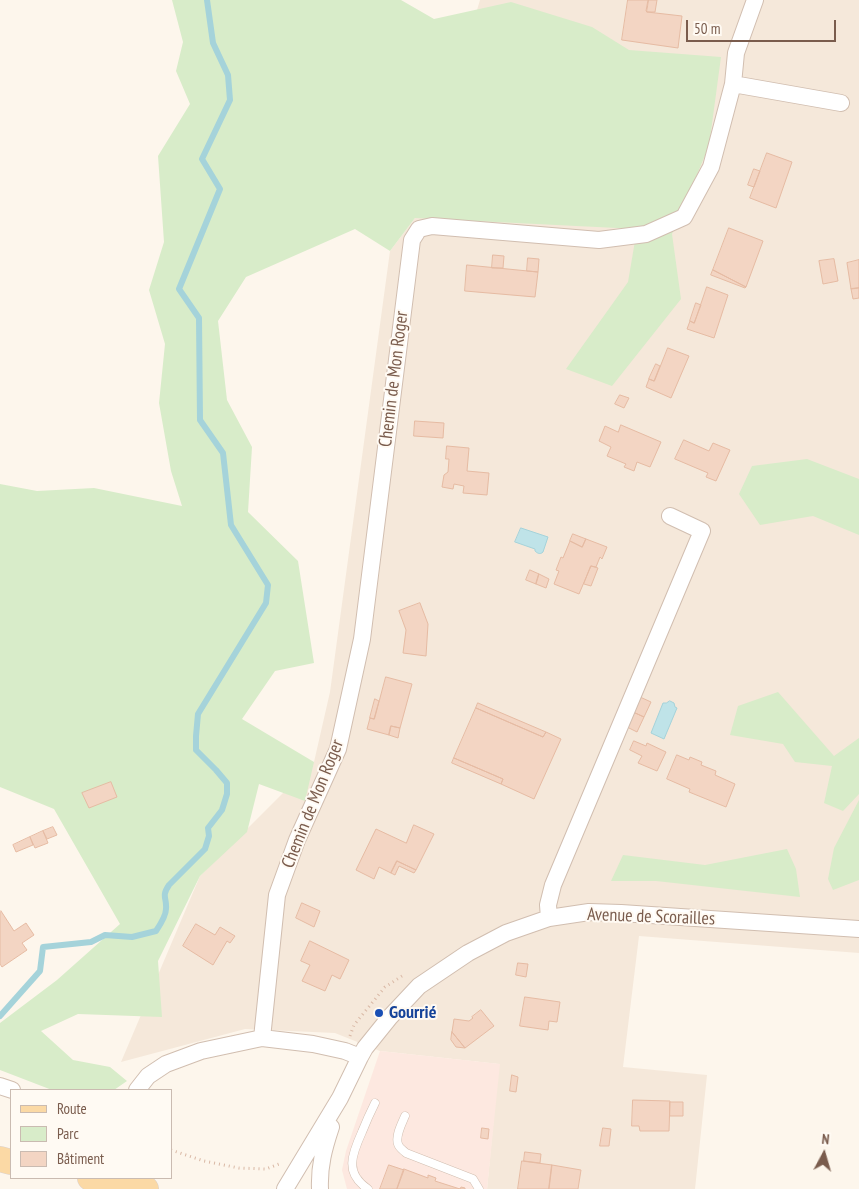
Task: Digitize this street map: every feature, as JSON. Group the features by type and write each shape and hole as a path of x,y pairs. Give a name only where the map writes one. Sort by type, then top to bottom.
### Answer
{"main road":[{"path":"95,1179 144,1189"}],"street":[{"name":"Chemin de Mon Roger","path":"262,1038 277,895 297,840 338,749 362,640 412,240 419,229 432,226 599,240 646,234 684,217 711,167 732,84 736,53 755,0"},
{"path":"732,84 841,103"},
{"path":"549,918 548,905 553,885 702,531 670,516"},
{"name":"Avenue de Scorailles","path":"320,1189 319,1173 324,1147 352,1054 419,986 468,953 506,933 549,918 589,912 859,929"},
{"path":"138,1089 148,1076 166,1064 201,1051 262,1038 314,1044 352,1054"},
{"name":"Avenue de Scorailles","path":"285,1189 340,1098"}],"lane":[{"path":"368,1189 356,1177 352,1162 353,1151 375,1103"},
{"path":"405,1116 398,1135 397,1142 400,1147 406,1152 473,1179 479,1189"}],"path":[{"path":"352,1054 354,1025 385,987 409,972"},
{"path":"172,1150 204,1161 239,1168 266,1169 279,1164 284,1157"}],"shaded area":[{"path":"480,0 859,0 859,953 639,936 623,1067 707,1075 695,1189 487,1189 499,1064 380,1051 335,1033 245,1029 121,1062 200,876 314,762 330,692 390,251 415,218"},
{"path":"380,1051 500,1064 487,1189 347,1189 342,1170 346,1151"}],"green space":[{"path":"172,0 401,0 434,19 511,2 592,27 629,50 721,57 709,146 672,234 681,299 612,386 566,369 628,282 637,229 415,218 390,251 355,229 246,277 218,321 227,400 252,447 248,512 298,561 314,663 275,671 242,719 314,762 305,801 259,784 247,832 200,876 158,961 162,1017 78,1014 41,1031 73,1060 110,1067 127,1081 115,1089 49,1089 0,1070 0,1023 57,980 120,924 54,809 0,787 0,484 37,491 94,488 182,506 171,471 159,403 165,344 149,290 164,242 158,156 190,104 176,71 183,42"},
{"path":"807,459 859,479 859,535 813,516 760,525 739,494 752,466"},
{"path":"778,692 834,756 859,738 859,794 843,811 824,803 832,766 795,762 783,744 730,735 738,706"},
{"path":"859,800 859,880 833,890 828,879 834,848"},
{"path":"787,849 796,869 800,897 656,881 611,881 623,855 705,865"}],"water":[{"path":"521,528 548,537 543,552 539,553 535,549 515,542"},
{"path":"670,701 677,708 664,739 651,733 663,703"}],"building":[{"path":"628,0 648,0 647,12 682,16 678,48 622,40"},
{"path":"649,0 657,0 655,12 647,12"},
{"path":"767,153 792,162 776,208 750,198"},
{"path":"754,169 760,171 754,187 748,185"},
{"path":"729,228 763,241 746,287 713,270"},
{"path":"493,255 504,256 503,268 492,268"},
{"path":"528,258 539,259 538,272 527,271"},
{"path":"834,259 838,281 823,284 819,261"},
{"path":"859,260 859,288 851,289 847,263"},
{"path":"467,265 538,272 535,297 465,291"},
{"path":"713,270 746,287 711,275"},
{"path":"707,287 728,295 714,338 687,329 690,321 694,323"},
{"path":"859,288 859,298 853,299 851,289"},
{"path":"696,303 701,305 694,323 690,321"},
{"path":"668,348 689,356 671,398 646,387 649,379 654,381"},
{"path":"656,364 660,366 654,381 649,379"},
{"path":"620,395 629,398 624,408 615,404"},
{"path":"415,421 444,423 443,438 414,436"},
{"path":"621,425 661,442 650,467 637,462 634,471 624,467 626,464 607,456 611,447 599,441 605,426 618,432"},
{"path":"684,440 709,451 713,443 730,450 716,481 706,477 708,473 675,459"},
{"path":"447,446 469,448 467,471 489,473 487,495 463,493 464,486 454,484 453,489 442,487 444,475 448,472"},
{"path":"573,534 586,539 582,547 570,541"},
{"path":"586,539 607,547 596,567 591,566 579,594 554,584 559,571 556,570 570,541 582,547"},
{"path":"591,566 598,568 591,586 584,584"},
{"path":"530,570 539,574 536,584 526,580"},
{"path":"539,574 549,579 546,588 536,584"},
{"path":"420,603 428,624 426,656 403,653 406,630 399,611"},
{"path":"386,677 412,684 400,728 391,726 389,735 367,729 370,718 374,719"},
{"path":"640,697 651,702 644,717 633,712"},
{"path":"375,699 379,701 374,719 370,718"},
{"path":"478,703 546,732 543,737 476,708"},
{"path":"476,708 543,737 546,732 561,739 534,799 501,784 503,779 454,758"},
{"path":"633,712 644,717 637,732 627,727"},
{"path":"391,726 400,728 398,738 389,735"},
{"path":"634,741 646,746 647,743 666,752 657,771 638,763 642,756 630,750"},
{"path":"677,755 689,760 690,757 702,762 701,765 716,771 715,775 735,784 726,807 689,792 690,789 667,779"},
{"path":"454,758 503,779 501,784 452,763"},
{"path":"111,782 117,797 89,808 82,793"},
{"path":"414,825 434,834 416,870 397,861 391,873 379,867 374,879 356,870 376,829 406,843"},
{"path":"53,827 57,835 47,839 43,831"},
{"path":"43,831 48,843 35,848 30,837"},
{"path":"30,837 33,845 16,852 13,845"},
{"path":"397,861 416,870 414,873 399,866 395,875 391,873"},
{"path":"302,903 320,911 314,927 296,918"},
{"path":"1,911 14,931 26,923 34,935 22,943 27,950 2,967 0,964"},
{"path":"196,924 215,935 220,927 235,936 230,943 227,941 213,965 183,946"},
{"path":"310,941 349,960 340,979 332,975 325,991 302,981 310,965 301,961"},
{"path":"518,963 528,964 526,977 516,975"},
{"path":"525,997 560,1002 557,1022 549,1021 548,1030 520,1026"},
{"path":"481,1010 494,1026 465,1048 452,1032 454,1019 469,1021"},
{"path":"452,1032 465,1048 456,1047 451,1040"},
{"path":"512,1075 518,1077 516,1092 510,1091"},
{"path":"633,1100 670,1101 669,1131 640,1131 639,1126 632,1126"},
{"path":"670,1102 683,1102 683,1116 670,1116"},
{"path":"482,1128 489,1129 488,1139 481,1138"},
{"path":"603,1128 611,1129 609,1146 600,1146"},
{"path":"525,1152 541,1154 540,1163 524,1161"},
{"path":"522,1161 552,1165 549,1189 518,1189"},
{"path":"389,1165 404,1170 397,1189 380,1189"},
{"path":"552,1165 581,1170 578,1189 549,1189"},
{"path":"404,1169 428,1178 428,1175 436,1178 435,1181 460,1189 397,1189"}],"waterway":[{"path":"0,1016 40,971 43,947 91,942 105,935 132,937 158,929 166,912 165,895 169,885 205,849 209,836 208,828 222,810 227,794 227,783 196,750 198,714 266,603 268,585 231,525 223,453 200,420 199,318 179,289 220,189 202,159 230,100 228,75 213,43 207,0"}],"place":[{"name":"Gourrié","path":"379,1013"}]}
